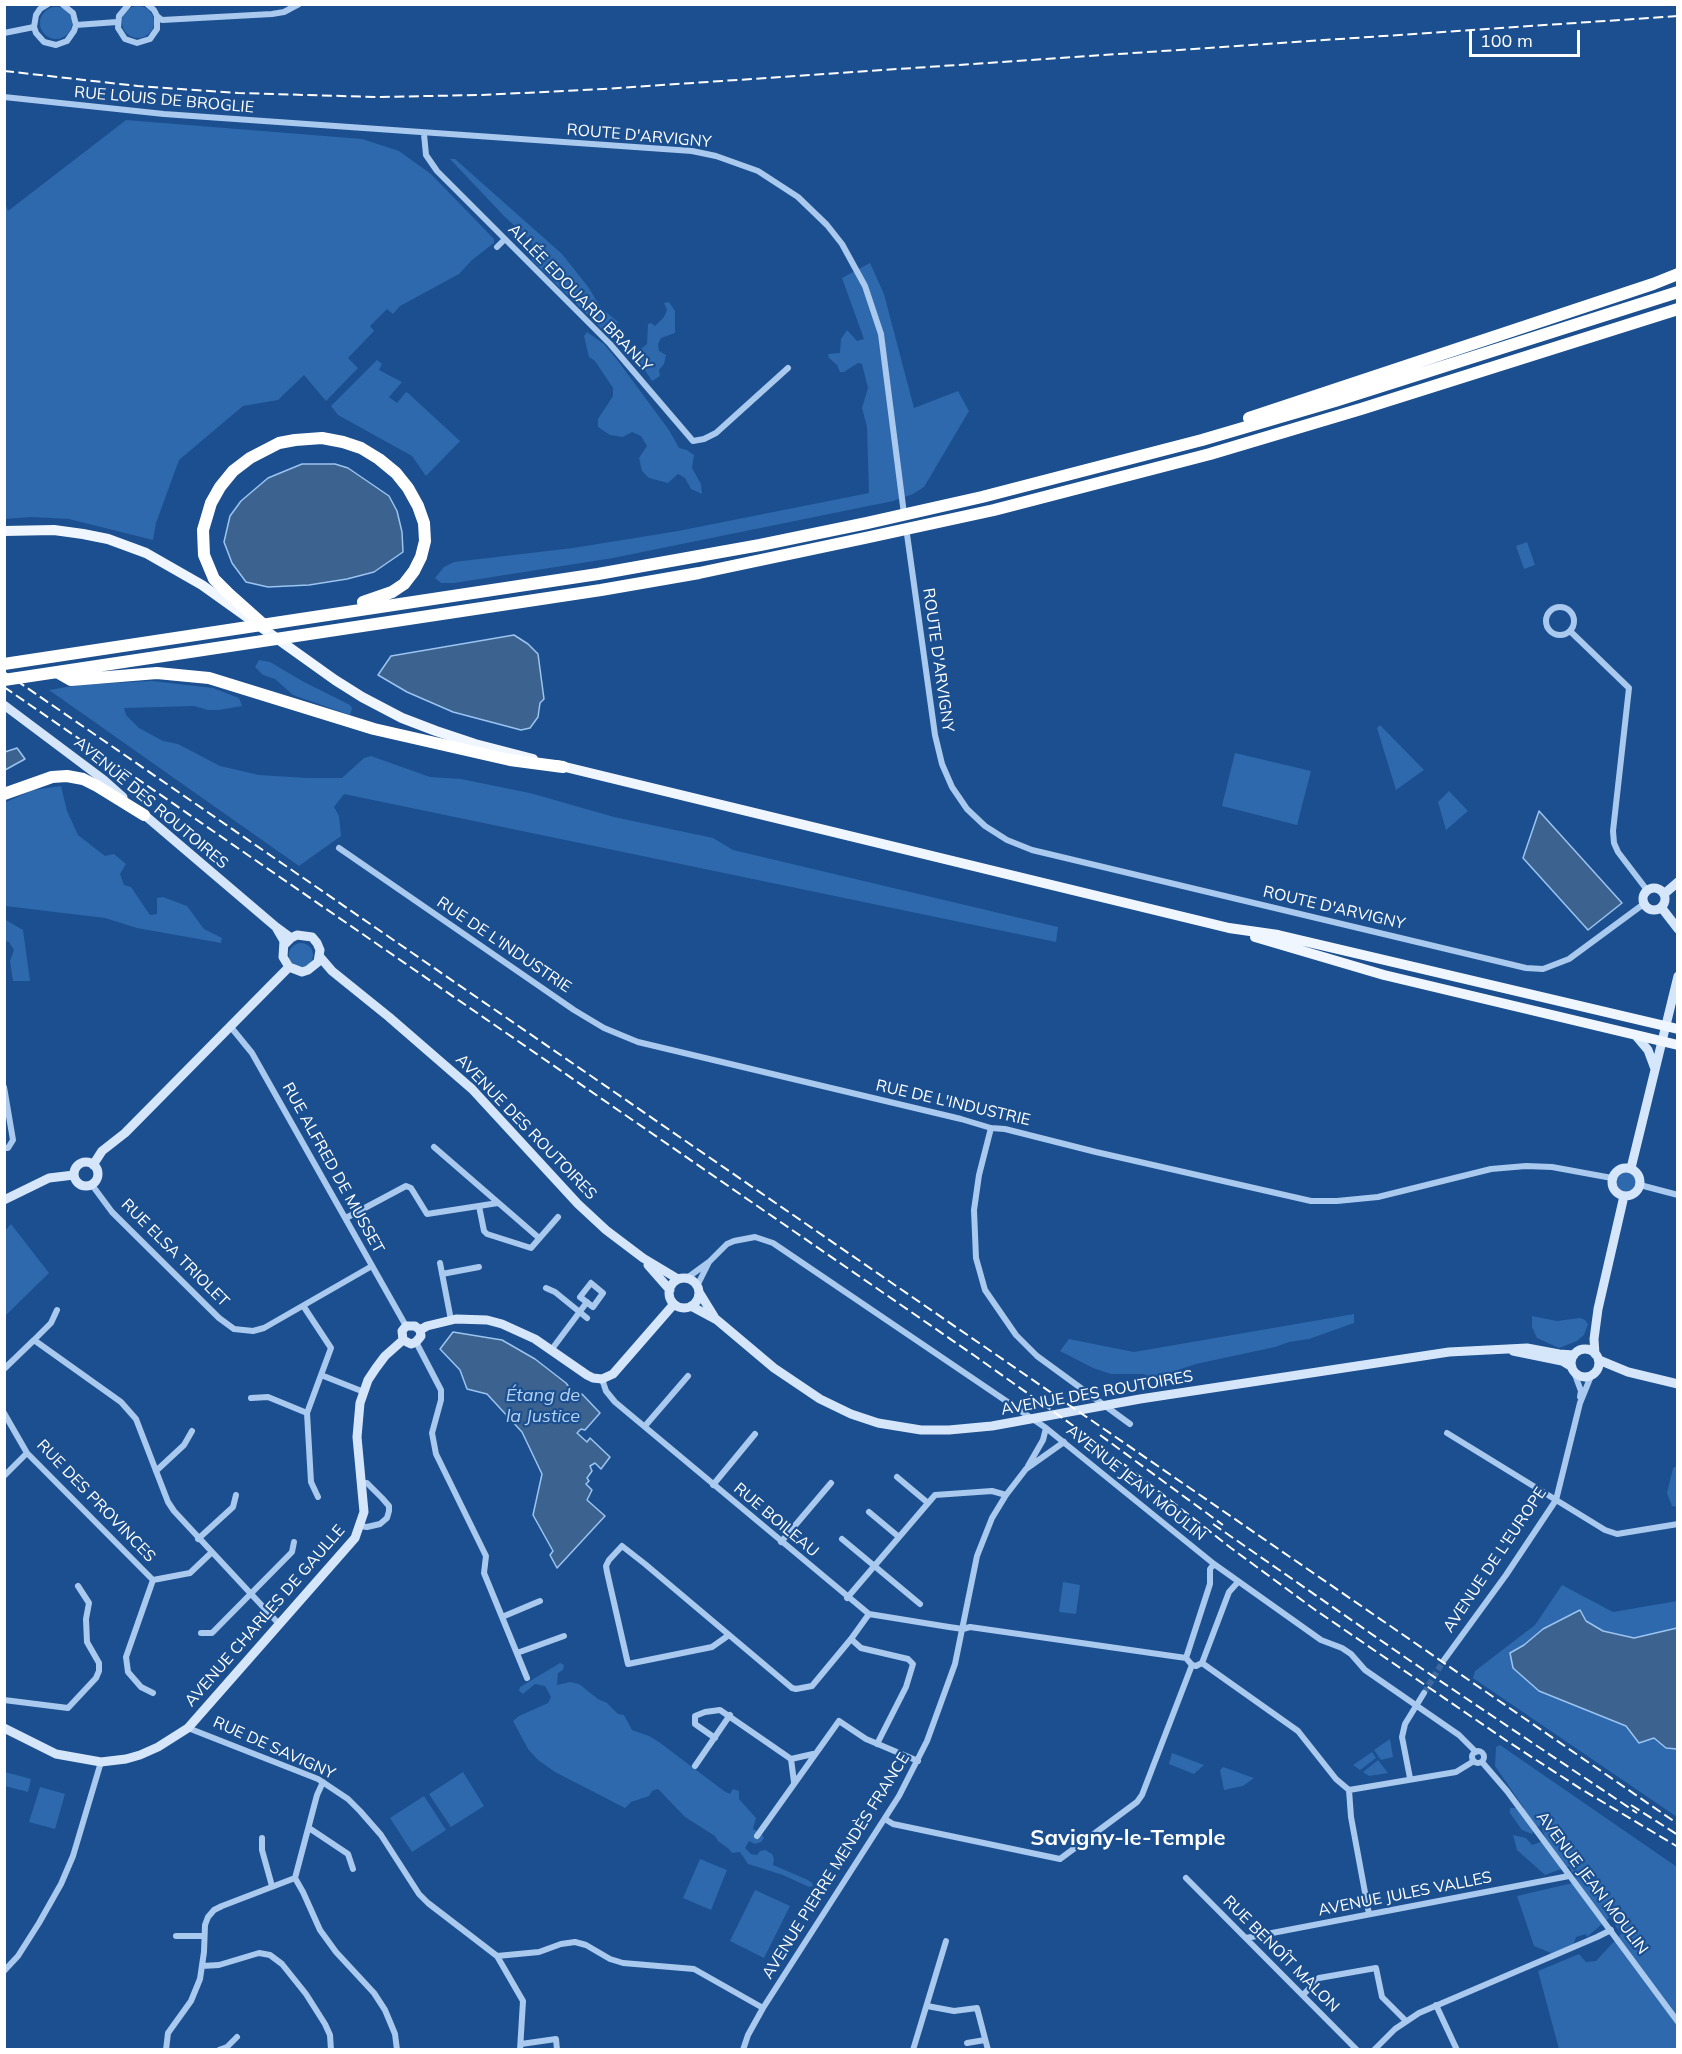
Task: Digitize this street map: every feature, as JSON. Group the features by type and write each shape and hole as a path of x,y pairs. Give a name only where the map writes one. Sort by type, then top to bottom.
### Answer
{"highway":[{"path":"1202,440 1240,421 1653,284 1677,274"},
{"path":"4,664 598,574 760,545 982,497 1202,440 1335,401 1677,292"},
{"path":"4,680 246,645 699,573 994,510 1232,448 1677,309"},
{"path":"287,646 214,579 204,555 202,538 204,520 211,503 226,479 250,458 279,443 322,438 361,448 396,473 418,506 424,523 424,541 422,557 414,571 404,584 392,592 374,600 350,605 340,613"},
{"path":"54,673 71,680 157,673 209,678 374,729 510,760 563,766"},
{"path":"4,794 52,777 67,776 97,786 144,815"}],"main road":[{"path":"4,531 39,529 69,531 108,539 139,550 192,579 342,685 402,718 475,744 1229,928 1384,975 1677,1045"},
{"path":"1229,928 1278,935 1672,1028"}],"street":[{"path":"48,4 36,15 34,27 44,42 56,45 67,41 76,25 73,13 62,4"},
{"path":"129,4 122,10 117,22 118,28 125,39 137,43 144,42 154,35 158,22 154,10 147,4"},
{"path":"157,16 162,20 272,14 284,12 299,4"},
{"path":"76,25 117,22"},
{"path":"4,33 34,27"},
{"name":"RUE LOUIS DE BROGLIE","path":"4,98 120,111 424,134"},
{"name":"ALLÉE EDOUARD BRANLY","path":"424,134 426,155 437,171 610,344 693,441 716,433 788,368"},
{"name":"ROUTE D'ARVIGNY","path":"424,134 692,151 716,156 758,171 798,197 812,209 842,244 866,286 881,334 900,491 935,735 942,764 952,787 967,809 985,826 1019,846 1526,968 1543,969 1569,960 1645,903"},
{"path":"497,247 505,239"},
{"path":"1558,606 1565,607 1571,612 1574,622 1570,631 1563,635 1551,632 1545,620 1550,611 1558,606"},
{"path":"1570,631 1629,688 1613,831 1614,843 1618,852 1647,891"},
{"name":"AVENUE DES ROUTOIRES","path":"4,705 104,780 276,927 287,941"},
{"name":"RUE DE L'INDUSTRIE","path":"339,848 574,1010 604,1028 638,1042 991,1128 1005,1129 1096,1152 1311,1200 1337,1201 1378,1197 1491,1169 1526,1166 1552,1167 1612,1178"},
{"path":"1664,894 1677,882"},
{"path":"1656,888 1664,894 1665,901 1661,907 1652,909 1645,903 1643,897 1647,891 1656,888"},
{"path":"1661,907 1677,929"},
{"name":"AVENUE DES ROUTOIRES","path":"332,971 314,967 302,972 290,968 283,957 287,941 297,934 312,937 317,943 320,957 332,971 458,1076 504,1122 578,1204 606,1230 643,1258 698,1289 717,1320"},
{"path":"314,967 320,957"},
{"path":"93,1165 102,1151 125,1133 290,968"},
{"path":"1630,1168 1663,1042 1672,1028 1677,976"},
{"name":"RUE ALFRED DE MUSSET","path":"230,1026 252,1053 406,1326"},
{"path":"1637,1037 1648,1050 1655,1069"},
{"path":"4,1087 13,1140 8,1148 4,1148"},
{"path":"991,1128 974,1206 976,1258 990,1298 1007,1324 1037,1356 1130,1424"},
{"path":"434,1147 539,1238"},
{"path":"82,1163 93,1165 98,1175 92,1185 80,1185 74,1175 76,1168 82,1163"},
{"path":"1621,1168 1630,1168 1638,1174 1640,1185 1634,1194 1624,1196 1614,1190 1612,1178 1621,1168"},
{"path":"4,1200 49,1178 74,1175"},
{"name":"RUE ELSA TRIOLET","path":"92,1185 112,1212 228,1326 243,1331 264,1328 372,1266"},
{"path":"1640,1185 1677,1195"},
{"path":"346,1218 406,1186 411,1188 427,1215 498,1203"},
{"path":"1594,1374 1597,1357 1594,1339 1598,1309 1624,1196"},
{"path":"479,1206 484,1231 487,1234 531,1248 558,1217"},
{"name":"AVENUE JEAN MOULIN","path":"683,1279 709,1262 721,1249 734,1241 755,1237 768,1240 1046,1428 1214,1564 1321,1640 1342,1648 1365,1670 1459,1735 1476,1752"},
{"name":"AVENUE DES ROUTOIRES","path":"643,1258 670,1290 670,1297 674,1304 682,1307 691,1306 717,1320 795,1383 820,1399 851,1414 878,1423 921,1430 992,1426 1140,1399 1449,1352 1527,1348 1558,1354 1577,1353"},
{"path":"691,1306 697,1300 698,1289 709,1262"},
{"path":"440,1263 451,1320"},
{"path":"442,1274 479,1267"},
{"path":"670,1290 674,1282 683,1279"},
{"path":"546,1288 555,1292 587,1318"},
{"path":"552,1350 587,1302"},
{"path":"420,1330 451,1320 471,1318 502,1324 517,1329 587,1375 602,1378 613,1374 674,1304"},
{"path":"304,1306 331,1348 307,1413 311,1482 318,1497"},
{"path":"1598,1309 1589,1334 1577,1353 1573,1369 1582,1377 1628,1372"},
{"path":"4,1369 51,1323 57,1310"},
{"path":"406,1326 416,1326 420,1330 421,1336 416,1342 411,1344 403,1340 402,1331 406,1326"},
{"path":"34,1340 128,1408 136,1419 168,1502 198,1539 279,1624"},
{"name":"AVENUE CHARLES DE GAULLE","path":"4,1728 56,1754 101,1762 140,1755 158,1747 188,1728 355,1538 364,1505 357,1425 364,1392 368,1380 385,1356 403,1340"},
{"path":"416,1342 441,1390 441,1400 432,1433 436,1454 486,1556 483,1573 527,1678"},
{"name":"AVENUE DES ROUTOIRES","path":"1511,1350 1562,1361 1573,1369"},
{"path":"1577,1353 1588,1350 1628,1372 1677,1384"},
{"name":"AVENUE DE L'EUROPE","path":"1444,1660 1506,1575 1556,1500 1580,1403 1581,1391 1573,1369"},
{"name":"AVENUE DE L'EUROPE","path":"1580,1403 1594,1374"},
{"path":"321,1375 364,1392"},
{"path":"645,1426 688,1376"},
{"name":"RUE BOILEAU","path":"602,1378 609,1396 847,1598 869,1614 963,1629 970,1628 1186,1658"},
{"path":"251,1398 268,1397 307,1413"},
{"name":"RUE DES PROVINCES","path":"4,1413 27,1453 153,1580 190,1573 212,1553"},
{"path":"1026,1469 1043,1440 1046,1428"},
{"path":"156,1471 184,1445 192,1431"},
{"path":"1447,1433 1605,1530 1617,1534 1677,1524"},
{"path":"713,1485 755,1434"},
{"name":"AVENUE PIERRE MENDÈS FRANCE","path":"743,2049 763,2008 885,1819 918,1761 938,1715 955,1664 977,1556 992,1518 1026,1469 1064,1442"},
{"path":"4,1476 27,1453"},
{"path":"897,1477 928,1503"},
{"path":"360,1526 380,1524 387,1518 389,1511 389,1506 382,1498 367,1483 362,1483"},
{"path":"781,1542 831,1483"},
{"path":"847,1598 935,1495 992,1491 1006,1495"},
{"path":"198,1539 233,1507 236,1495"},
{"path":"869,1512 900,1537"},
{"path":"842,1539 920,1604"},
{"path":"201,1633 212,1633 292,1552 294,1542"},
{"path":"729,1635 712,1647 628,1664 606,1566 622,1546 796,1689 812,1686 869,1614"},
{"path":"1214,1564 1210,1569 1210,1584 1186,1658 1187,1662 1192,1665 1202,1663 1228,1593 1238,1582"},
{"path":"153,1580 126,1657 128,1672 141,1687 153,1693"},
{"path":"4,1700 68,1708 96,1678 99,1663 87,1642 86,1619 89,1603 78,1586"},
{"path":"502,1617 540,1601"},
{"path":"517,1653 564,1636"},
{"path":"851,1639 861,1648 908,1659 913,1664 900,1701 877,1744"},
{"path":"1202,1663 1298,1731 1336,1779 1349,1790 1351,1817 1369,1914"},
{"path":"885,1819 893,1824 1060,1859 1137,1802 1142,1795 1192,1665"},
{"path":"1410,1778 1402,1737 1405,1724 1424,1693"},
{"path":"715,1738 695,1724 695,1716 720,1710 730,1715 791,1759 794,1783"},
{"path":"695,1766 730,1715"},
{"path":"757,1836 839,1721 866,1740 918,1761"},
{"name":"RUE DE SAVIGNY","path":"188,1728 323,1782 348,1799 381,1836 419,1894 497,1956"},
{"path":"1349,1790 1456,1772 1474,1761 1482,1762 1484,1755 1476,1752 1472,1756 1474,1761"},
{"path":"791,1759 814,1754"},
{"path":"4,1971 39,1923 61,1884 73,1857 101,1762"},
{"name":"AVENUE JEAN MOULIN","path":"1482,1762 1507,1791 1677,2022"},
{"path":"323,1782 317,1795 295,1878 320,1930 336,1952 374,1992 395,2034 396,2049"},
{"path":"309,1828 348,1854 353,1869"},
{"path":"262,1838 262,1850 272,1886"},
{"name":"AVENUE JULES VALLES","path":"1246,1938 1569,1876"},
{"path":"166,2049 168,2033 196,1991 202,1966 205,1925 214,1910 295,1878"},
{"name":"RUE BENOÎT MALON","path":"1186,1878 1357,2049"},
{"path":"1374,2049 1406,2021 1436,2005 1611,1930"},
{"path":"176,1936 204,1936"},
{"path":"914,2049 946,1941"},
{"path":"557,2049 556,2039 520,2047 523,2001 497,1956 538,1952 575,1942 622,1963 694,1969 763,2008"},
{"path":"202,1966 219,1965 259,1953 270,1955 282,1964 306,1994 325,2024 330,2035 332,2049"},
{"path":"1303,1995 1319,1978 1376,1968 1382,1997 1406,2021"},
{"path":"1436,2005 1457,2049"},
{"path":"927,2006 954,2011 977,2008 988,2049"},
{"path":"219,2049 227,2047 237,2037"},
{"path":"967,2043 986,2040"}],"shaded area":[{"path":"138,6 149,11 154,22 149,33 138,38 127,33 122,22 127,11"},
{"path":"56,7 67,12 72,23 67,34 56,39 45,34 40,23 45,12"},
{"path":"126,120 362,139 399,151 431,174 494,239 494,243 472,260 459,274 400,306 393,314 387,309 370,326 374,331 348,358 358,368 326,401 304,375 278,400 243,406 179,460 156,523 153,540 69,519 31,517 5,519 5,203 8,211"},
{"path":"450,159 455,159 562,254 589,288 600,307 618,322 609,336 532,260 532,242"},
{"path":"870,263 884,294 914,408 958,391 969,411 924,487 913,494 893,501 613,558 454,583 441,583 435,578 444,567 454,562 573,548 678,531 869,493 867,427 862,408 868,388 862,364 858,363 840,372 828,354 840,353 841,339 847,330 857,341 864,339 842,278"},
{"path":"669,302 675,311 675,333 661,338 658,344 659,351 666,355 664,364 659,370 660,376 652,381 639,361 638,355 647,344 648,324 655,326 664,317 667,310 664,303"},
{"path":"587,332 604,344 618,361 669,430 679,448 694,455 692,468 701,484 702,494 691,489 685,478 678,474 668,483 649,478 642,471 639,458 647,446 641,436 632,432 623,437 610,435 598,427 598,419 613,396 613,388 595,361 589,357 584,336"},
{"path":"377,360 382,364 379,370 402,382 389,397 397,403 406,392 408,393 460,441 426,476 412,456 338,415 331,406"},
{"path":"1527,542 1535,565 1524,569 1516,546"},
{"path":"259,660 270,662 350,705 352,708 350,715 293,695 275,679 263,675 255,667"},
{"path":"152,681 213,688 239,698 242,706 219,710 194,706 124,708 126,715 139,728 163,741 178,744 220,766 259,775 342,778 364,758 371,756 430,777 461,779 530,793 614,817 713,838 733,850 1058,927 1056,942 344,794 334,807 339,816 341,836 299,866 49,690 79,685"},
{"path":"1380,725 1424,770 1396,790 1377,728"},
{"path":"1235,753 1311,771 1297,825 1222,806"},
{"path":"61,786 67,811 78,835 105,856 114,854 126,864 120,874 124,885 131,887 150,915 157,914 157,898 163,897 187,906 204,929 222,938 221,943 137,928 105,918 5,906 4,803 33,790"},
{"path":"1449,791 1468,811 1446,830 1438,802"},
{"path":"4,919 23,930 30,981 13,981 10,961 14,950 9,942 5,941"},
{"path":"301,943 309,947 313,955 309,963 301,967 293,963 289,955 293,947"},
{"path":"1626,1170 1634,1173 1637,1181 1634,1189 1626,1192 1618,1189 1615,1181 1618,1173"},
{"path":"11,1224 49,1273 5,1316 5,1231"},
{"path":"1354,1314 1354,1323 1309,1339 1196,1364 1154,1378 1144,1374 1111,1374 1093,1368 1060,1351 1069,1339 1134,1352"},
{"path":"1532,1316 1557,1321 1580,1318 1588,1324 1584,1335 1577,1341 1559,1348 1537,1338 1532,1327"},
{"path":"1677,1466 1677,1507 1672,1506 1667,1493 1673,1468"},
{"path":"1063,1582 1080,1585 1076,1614 1059,1612"},
{"path":"1562,1585 1613,1612 1677,1601 1677,1628 1634,1638 1603,1631 1586,1621 1543,1629 1524,1646 1604,1716 1626,1726 1639,1742 1654,1738 1666,1748 1677,1749 1677,1817 1473,1678 1475,1671 1535,1625"},
{"path":"560,1663 564,1665 563,1670 558,1673 557,1685 570,1682 579,1684 607,1703 618,1714 624,1715 632,1730 659,1742 724,1791 730,1794 733,1789 739,1791 739,1799 756,1818 753,1829 761,1833 764,1838 755,1844 749,1841 745,1848 751,1854 757,1855 760,1851 765,1850 772,1854 773,1865 808,1880 813,1886 809,1887 783,1875 748,1864 740,1852 732,1853 715,1836 685,1817 658,1789 652,1791 649,1796 631,1802 625,1808 555,1772 538,1760 528,1749 513,1721 548,1703 551,1697 545,1686 535,1684 523,1694 519,1691 520,1687"},
{"path":"1390,1739 1393,1757 1381,1760 1374,1750"},
{"path":"1500,1745 1677,1867 1677,2049 1559,2049 1538,1971 1579,1954 1586,1962 1596,1961 1621,1934 1610,1917 1587,1937 1586,1934 1576,1937 1573,1946 1551,1953 1534,1946 1517,1896 1577,1882 1569,1866 1545,1875 1517,1850 1513,1835 1526,1838 1532,1845 1546,1840 1541,1826 1536,1827 1532,1834 1522,1830 1510,1813 1510,1808 1524,1808 1495,1766 1496,1747"},
{"path":"1372,1752 1376,1758 1360,1770 1353,1765"},
{"path":"1172,1753 1204,1765 1194,1774 1169,1764"},
{"path":"1378,1760 1388,1773 1369,1776 1363,1772"},
{"path":"1223,1767 1254,1778 1243,1786 1224,1790 1220,1770"},
{"path":"5,1772 31,1779 28,1792 5,1786"},
{"path":"463,1772 484,1806 451,1827 429,1794"},
{"path":"40,1787 65,1794 55,1829 29,1822"},
{"path":"424,1796 446,1830 412,1852 390,1818"},
{"path":"700,1859 727,1870 711,1910 683,1898"},
{"path":"755,1890 790,1906 764,1958 730,1941"}],"water":[{"path":"302,464 335,464 348,468 389,496 397,511 402,532 403,552 374,572 347,579 309,585 268,587 246,582 232,563 224,542 230,516 241,501 268,478"},
{"path":"514,635 538,654 544,699 540,703 538,717 530,728 521,730 453,712 407,692 378,675 391,656"},
{"path":"17,748 25,759 5,770 5,752"},
{"path":"1539,811 1622,903 1588,930 1523,858"},
{"name":"Étang de la Justice","path":"453,1332 502,1340 535,1359 566,1383 577,1398 582,1394 600,1413 585,1430 581,1429 577,1433 587,1442 590,1438 610,1457 601,1469 595,1463 590,1466 592,1471 586,1484 592,1490 587,1500 605,1516 557,1568 550,1555 553,1551 533,1515 542,1474 522,1432 487,1394 467,1389 460,1370 440,1349"},
{"path":"1580,1610 1586,1621 1603,1631 1634,1638 1677,1628 1677,1749 1666,1748 1654,1738 1639,1743 1626,1726 1539,1691 1513,1668 1510,1653 1543,1629"}],"tunnel":[{"path":"1424,1693 1444,1660"}],"railway":[{"path":"4,71 138,86 238,93 376,97 482,95 604,89 1678,16"},
{"path":"4,672 1678,1824"},
{"path":"4,687 975,1356 1092,1439 1231,1548 1314,1609 1507,1741 1581,1789 1678,1847"},
{"path":"1100,1435 1223,1525"},
{"path":"1213,1524 1409,1660 1637,1813"},
{"path":"1631,1805 1678,1835"}],"district":[{"name":"Savigny-le-Temple","path":"1128,1838"}]}
